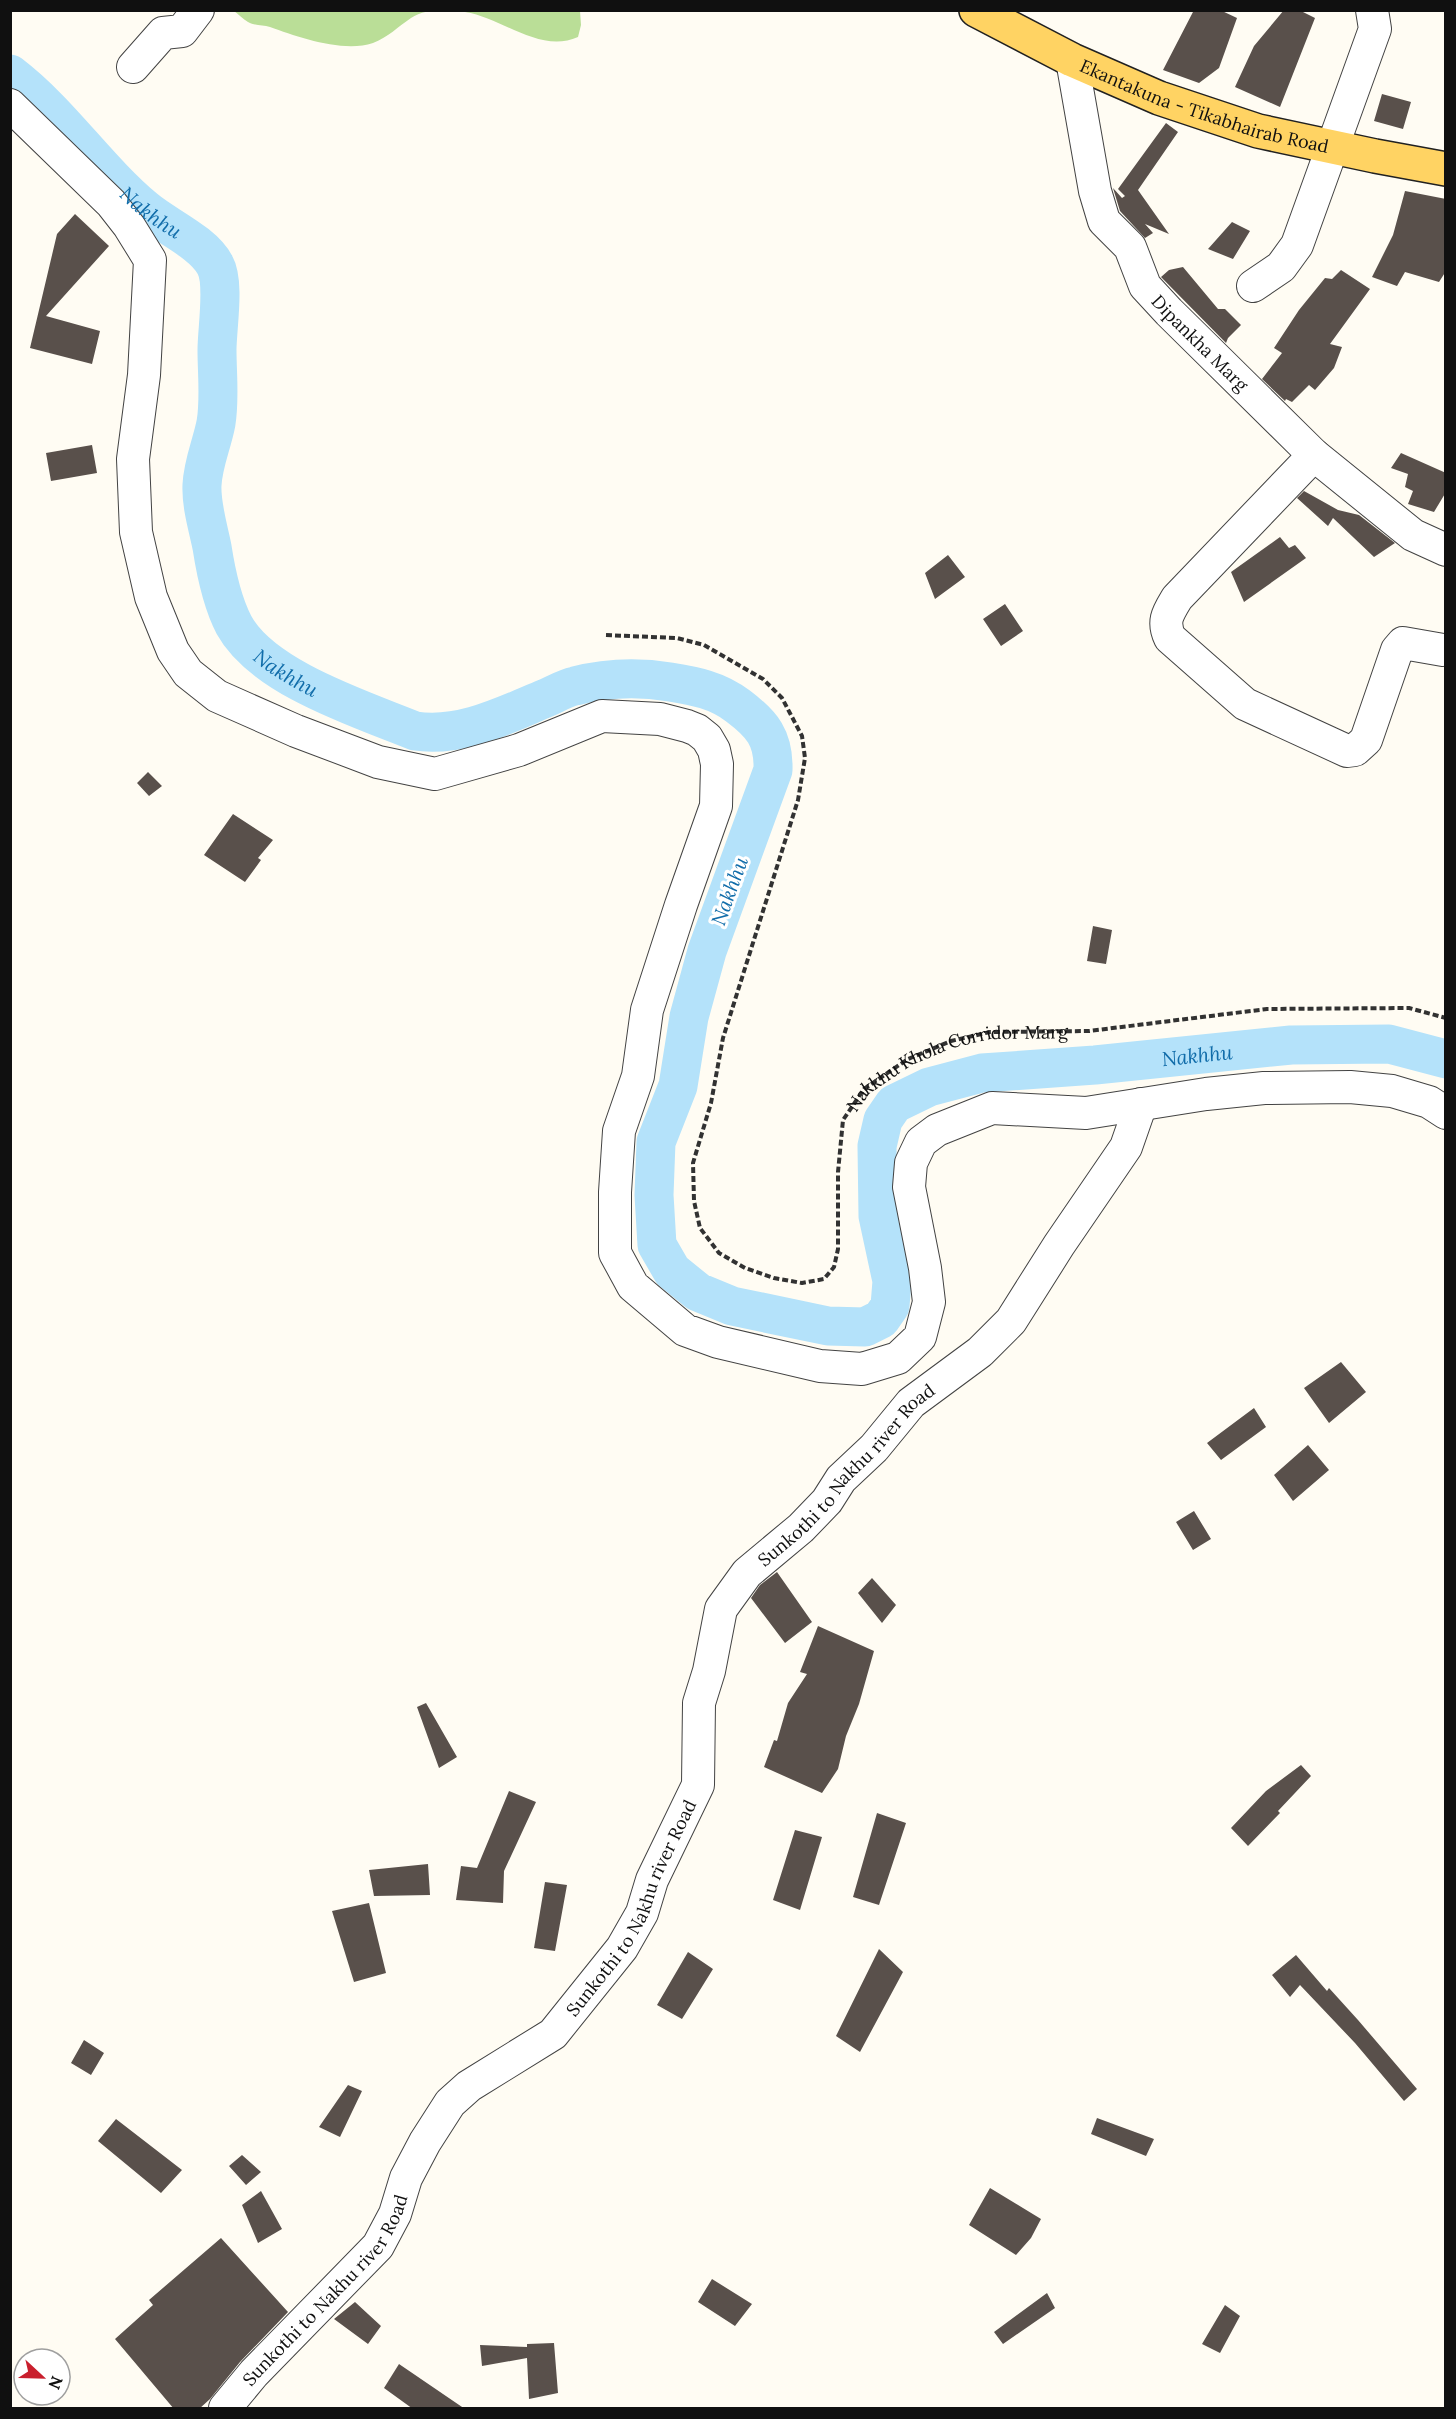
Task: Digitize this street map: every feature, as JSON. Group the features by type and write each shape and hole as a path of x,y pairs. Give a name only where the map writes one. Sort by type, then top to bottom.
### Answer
{"main road":[{"name":"Ekantakuna - Tikabhairab Road","path":"975,10 1071,60 1159,98 1258,131 1446,168"}],"street":[{"path":"133,67 163,33 182,31 198,10"},
{"path":"1253,286 1281,267 1296,245 1375,28 1372,10"},
{"name":"Dipankha Marg","path":"1071,60 1095,191 1104,221 1130,247 1145,285 1169,312 1314,455 1413,535 1446,550"},
{"path":"10,105 111,203 129,226 150,260 144,375 133,459 136,532 151,597 170,643 188,673 217,696 296,731 378,762 435,774 519,750 602,716 660,719 687,726 707,738 714,750 717,764 716,806 647,1010 638,1076 619,1131 615,1192 615,1253 633,1286 685,1330 707,1338 820,1366 862,1369 898,1358 920,1337 929,1302 925,1268 909,1187 911,1163 921,1142 937,1130 992,1108 1086,1113 1206,1094 1264,1088 1350,1087 1392,1091 1429,1102 1446,1113"},
{"path":"1314,455 1177,598 1167,614 1165,627 1170,638 1245,704 1347,751 1355,750 1366,740 1397,650 1404,643 1443,650"},
{"name":"Sunkothi to Nakhu river Road","path":"225,2409 254,2373 378,2246 395,2214 406,2178 425,2142 450,2103 469,2086 553,2034 622,1948 642,1913 652,1880 698,1785 699,1703 709,1671 721,1609 747,1574 801,1528 826,1501 841,1479 874,1448 912,1403 980,1352 1011,1321 1059,1245 1126,1147 1142,1104"}],"path":[{"name":"Nakkhu Khola Corridor Marg","path":"606,635 676,638 704,645 763,679 782,698 802,736 805,758 798,800 723,1038 711,1103 693,1163 694,1201 700,1228 719,1253 745,1269 802,1284 824,1279 834,1267 838,1249 838,1172 843,1120 864,1089 908,1059 951,1041 990,1032 1089,1031 1268,1009 1409,1008 1446,1018"}],"green space":[{"path":"234,11 430,11 411,18 378,41 361,46 348,46 321,42 253,24"},
{"path":"459,11 580,11 581,25 578,37 564,41 550,41 522,33 479,15"}],"building":[{"path":"1194,10 1220,10 1237,18 1219,68 1199,83 1163,70"},
{"path":"1284,10 1299,10 1315,18 1280,107 1235,87 1254,46"},
{"path":"1382,94 1411,102 1403,129 1374,121"},
{"path":"1166,123 1178,132 1138,190 1169,234 1145,224 1153,233 1145,238 1120,211 1113,188 1122,198 1125,196 1118,189"},
{"path":"1405,191 1446,199 1446,271 1439,282 1405,272 1397,286 1372,277 1393,235"},
{"path":"75,214 109,246 46,316 100,331 92,364 30,348 57,234"},
{"path":"1232,222 1250,231 1233,259 1208,249"},
{"path":"1183,267 1218,309 1225,309 1241,325 1226,343 1161,277 1169,270"},
{"path":"1341,270 1370,289 1330,344 1342,347 1334,368 1315,390 1309,385 1292,402 1286,399 1285,401 1262,379 1282,353 1274,348 1299,310 1325,278 1332,279"},
{"path":"92,445 97,473 51,481 46,453"},
{"path":"1401,453 1446,473 1446,492 1434,512 1408,504 1413,491 1405,487 1408,474 1391,468"},
{"path":"1304,491 1338,510 1359,515 1395,543 1374,557 1333,518 1328,526 1297,498"},
{"path":"1280,537 1289,548 1295,545 1306,558 1244,602 1231,572"},
{"path":"948,555 965,577 935,599 925,573"},
{"path":"1005,604 1023,631 1001,646 983,619"},
{"path":"148,772 162,786 149,796 137,783"},
{"path":"233,814 273,840 258,858 261,860 245,882 204,855"},
{"path":"1093,926 1112,930 1106,964 1087,961"},
{"path":"1341,1362 1366,1392 1329,1423 1304,1388"},
{"path":"1254,1408 1266,1427 1221,1460 1207,1443"},
{"path":"1308,1445 1329,1470 1293,1501 1274,1475"},
{"path":"1194,1511 1211,1539 1193,1550 1176,1522"},
{"path":"777,1572 812,1622 785,1643 751,1598 760,1585"},
{"path":"872,1578 896,1605 882,1623 858,1593"},
{"path":"818,1626 874,1651 859,1704 846,1736 838,1769 822,1793 764,1767 774,1740 777,1741 788,1703 807,1674 800,1672"},
{"path":"426,1703 457,1757 439,1768 417,1707"},
{"path":"1301,1765 1311,1776 1248,1846 1231,1828 1266,1791"},
{"path":"509,1791 536,1802 504,1871 503,1903 456,1900 461,1866 477,1868"},
{"path":"877,1813 906,1823 879,1905 853,1897"},
{"path":"795,1830 822,1837 800,1910 773,1900"},
{"path":"428,1864 430,1895 374,1896 369,1870"},
{"path":"545,1882 567,1885 555,1951 534,1948"},
{"path":"369,1903 386,1973 354,1982 332,1911"},
{"path":"879,1949 903,1972 860,2052 836,2036"},
{"path":"688,1952 713,1969 682,2019 657,2005"},
{"path":"1296,1955 1327,1991 1329,1988 1358,2020 1417,2089 1404,2101 1355,2043 1300,1985 1290,1997 1272,1975"},
{"path":"84,2040 104,2053 91,2075 71,2063"},
{"path":"348,2085 362,2091 340,2137 319,2127"},
{"path":"1097,2118 1154,2139 1146,2156 1091,2134"},
{"path":"116,2119 182,2170 161,2193 98,2141"},
{"path":"242,2155 261,2172 246,2185 229,2166"},
{"path":"990,2188 1041,2219 1031,2238 1016,2255 969,2225"},
{"path":"261,2191 282,2229 258,2243 242,2205"},
{"path":"221,2238 288,2312 199,2409 174,2409 115,2339 153,2305 149,2300"},
{"path":"712,2279 752,2304 735,2326 698,2302"},
{"path":"1047,2293 1055,2308 1003,2344 994,2332"},
{"path":"355,2302 381,2326 368,2344 334,2319"},
{"path":"1225,2305 1240,2316 1220,2353 1202,2344"},
{"path":"554,2343 558,2393 529,2399 527,2358 482,2366 480,2345 527,2347 527,2344"},
{"path":"399,2364 465,2409 413,2409 384,2388"}],"waterway":[{"name":"Nakhhu","path":"10,74 46,106 127,193 153,215 202,249 215,265 220,283 217,350 218,405 202,485 205,516 218,577 230,616 248,644 267,661 315,690 415,731 432,732 466,728 499,718 571,687 599,681 634,679 658,680 714,692 754,719 769,740 773,770 707,951 689,1017 678,1086 656,1142 654,1195 657,1245 672,1271 698,1292 732,1306 828,1326 865,1327 881,1319 890,1306 892,1281 878,1216 877,1146 883,1120 894,1104 929,1087 982,1073 1095,1065 1291,1045 1389,1044 1446,1059"}]}
